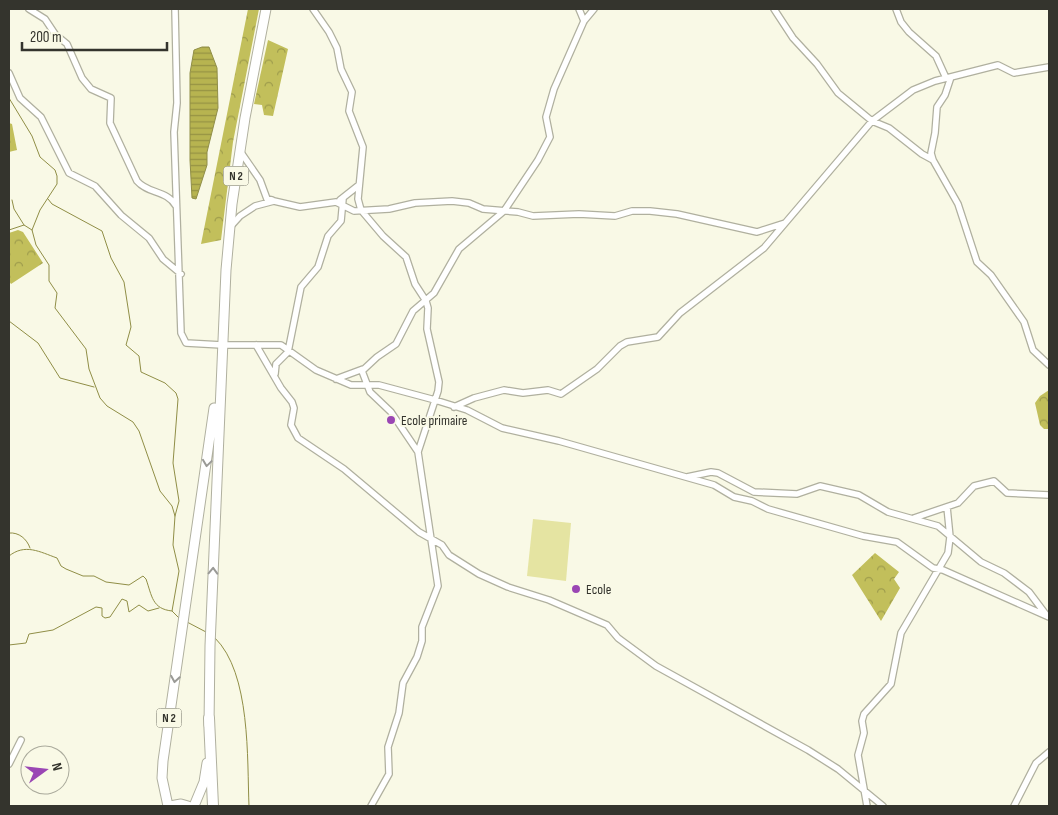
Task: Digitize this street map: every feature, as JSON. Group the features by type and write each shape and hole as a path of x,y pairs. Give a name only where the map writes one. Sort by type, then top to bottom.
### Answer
{"highway":[{"path":"209,718 213,806"}],"main road":[{"name":"N 2","path":"194,806 207,773 222,345 230,227 240,150 266,9"},
{"name":"N 2","path":"169,806 162,771 222,345"},
{"path":"169,806 181,804 188,806"}],"street":[{"path":"29,9 45,19 54,34 67,44 82,78 91,89 111,98 110,123 137,181 144,188 168,196 177,208"},
{"path":"175,9 177,103 174,132 183,338 191,345 281,345 311,367 351,385 379,385 435,400 502,428 559,440 714,485 734,497 752,501 768,509 863,536 897,542 933,568 999,593 1018,604 1048,617"},
{"path":"313,9 329,32 337,48 341,69 352,92 349,111 363,147 358,199 361,210 383,236 406,257 414,284 426,301 428,308 426,329 439,382 418,452"},
{"path":"580,9 584,22"},
{"path":"336,379 363,369 396,344 413,311 434,293 459,250 504,211 548,143 550,133 546,117 554,89 584,22 594,9"},
{"path":"774,9 793,38 817,64 838,93 872,120 889,128 922,154 933,160"},
{"path":"896,9 901,22 909,32 936,56 949,77 946,95 937,108 935,133 930,153 933,160 958,204 978,262 991,275 1024,322 1033,350 1049,365"},
{"path":"454,407 474,398 504,390 523,392 548,390 562,394 597,369 620,346 661,334 680,313 764,248 872,120 913,90 949,77 998,65 1014,73 1049,67"},
{"path":"9,74 20,98 41,117 69,173 95,186 121,216 149,238 163,259 181,274"},
{"path":"240,150 260,180 267,199 300,207 336,202 343,199 359,185"},
{"path":"276,379 274,368 288,350 301,287 318,267 328,236 341,221 343,199"},
{"path":"230,227 250,209 274,201"},
{"path":"336,202 354,211 389,209 415,203 452,201 469,203 483,209 533,216 579,214 615,216 632,211 650,211 677,214 757,232 785,223"},
{"path":"256,344 292,402 294,408 291,425 298,438 344,469 390,509 432,540 442,545 455,560 508,588 549,600 607,625 618,638 656,666 808,750 838,769 883,806"},
{"path":"363,369 362,374 370,392 395,418 418,452 438,586 422,627 422,641 418,657 403,684 399,713 388,747 389,774 371,806"},
{"path":"685,478 711,472 718,473 754,492 797,494 820,486 859,495 888,512 938,526 981,562 1004,572 1029,592 1048,617"},
{"path":"914,518 947,508 962,500 974,486 994,481 1007,493 1049,495"},
{"path":"867,806 858,755 864,733 862,721 864,714 891,684 901,633 948,553 950,537 947,508"},
{"path":"9,764 21,740"},
{"path":"1014,806 1036,763 1049,752"}],"green space":[{"path":"248,9 259,9 233,142 221,240 201,244"},
{"path":"268,40 288,49 273,116 264,115 262,105 254,104"},
{"path":"9,123 12,124 17,150 9,152"},
{"path":"18,230 23,232 43,263 11,284 9,281 9,233"},
{"path":"1049,390 1049,429 1044,429 1040,425 1035,403 1040,396"},
{"path":"875,553 899,572 894,579 900,588 881,621 852,575"}],"shaded area":[{"path":"209,47 217,68 218,108 207,152 207,165 196,199 192,198 190,160 190,73 194,50"},
{"path":"533,519 571,523 566,581 527,576"}],"waterway":[{"path":"9,98 32,136 40,157 55,170 57,176 57,184 40,210 32,230 36,245 49,265 49,281 57,293 55,308 86,349 89,369 100,398 107,406 133,422 139,431 160,491 172,506 175,516 173,545 179,571 172,611 179,618"},
{"path":"48,199 52,204 102,231 111,258 124,282 131,327 126,345 139,356 141,372 165,383 176,393 178,399 173,463 179,501 175,516"},
{"path":"12,200 14,209 24,225"},
{"path":"9,230 24,225 32,230"},
{"path":"9,321 38,343 60,378 94,387"},
{"path":"9,533 22,537 30,548"},
{"path":"9,556 21,550 39,551 57,558 61,566 66,569 83,576 94,576 106,582 129,585 143,576 146,579 154,601 160,608 172,611"},
{"path":"9,645 26,643 29,634 53,630 96,607 102,608 102,616 105,618 110,617 122,599 127,601 129,612 139,605 148,611 159,608"},
{"path":"187,622 206,632"},
{"path":"215,638 227,653 241,694 247,741 249,806"}],"place":[{"name":"Ecole primaire","path":"391,420"},
{"name":"Ecole","path":"576,589"}]}
